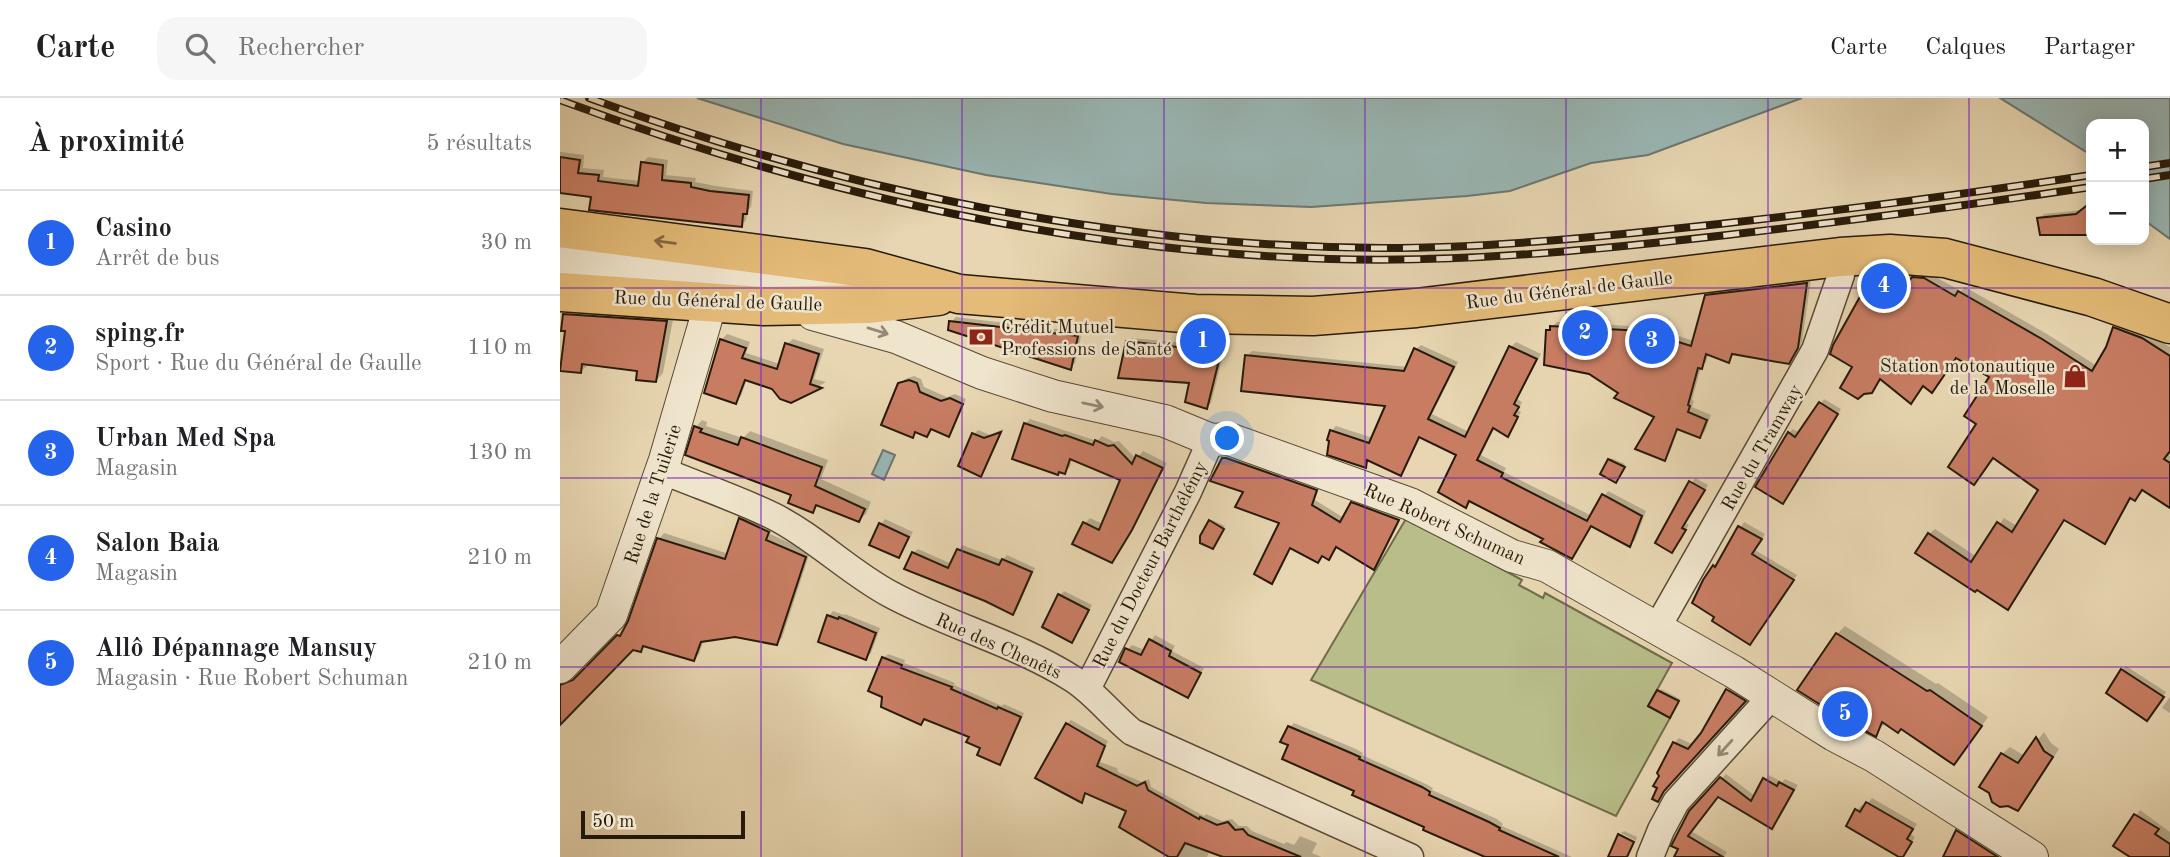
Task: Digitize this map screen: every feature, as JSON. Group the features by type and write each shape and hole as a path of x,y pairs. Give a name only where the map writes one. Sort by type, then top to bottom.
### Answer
{"main road":[{"name":"Rue du Général de Gaulle","path":"560,228 865,268 959,294 1195,314 1313,316 1416,308 1840,257 1890,254 1945,258 2093,297 2170,324"},
{"path":"560,256 711,273 959,294"},
{"name":"Rue du Général de Gaulle","path":"560,292 764,306 867,304 959,294"}],"street":[{"name":"Rue du Tramway","path":"1657,628 1815,350 1841,275 1840,257"},
{"name":"Rue de la Tuilerie","path":"560,667 611,615 661,470 711,302"},
{"name":"Rue Robert Schuman","path":"764,306 816,314 880,331 982,373 1053,396 1165,421 1211,440 1229,439 1410,504 1512,556 1547,566 1657,628 1734,672 1771,698 1874,756 2032,857"},
{"name":"Rue du Docteur Barthélémy","path":"1087,688 1188,492 1211,440"},
{"name":"Rue des Chenêts","path":"661,470 775,517 820,544 884,591 914,607 1040,659 1087,688 1113,717 1132,732 1410,857"},
{"path":"1650,857 1676,802 1771,698"}],"green space":[{"path":"1407,517 1522,580 1519,585 1543,598 1545,593 1672,663 1648,706 1670,718 1616,816 1311,680"}],"water":[{"path":"697,98 1802,98 1648,155 1591,163 1510,191 1311,207 1206,203 1112,194 986,175 843,144"},
{"path":"2000,98 2170,98 2170,239 2149,224 2149,119 2086,119 2086,152"},
{"path":"883,450 895,455 884,480 872,474"}],"building":[{"path":"560,157 580,160 578,173 599,175 598,181 638,186 641,162 663,165 662,180 691,183 691,187 710,191 749,195 747,214 743,214 742,227 589,210 591,197 560,193"},
{"path":"2086,206 2086,235 2040,235 2037,218 2076,214"},
{"path":"1892,276 1910,280 1912,277 1924,278 1955,296 1958,291 2092,371 2106,347 2113,327 2142,338 2170,356 2170,451 2164,459 2170,463 2170,508 2142,490 2135,501 2130,498 2105,544 2064,520 2008,610 1915,553 1928,533 1971,562 1997,522 2012,532 2038,490 1993,458 1974,485 1948,467 1976,424 1964,416 1989,377 1956,358 1932,393 1923,386 1911,404 1880,379 1872,393 1864,394 1858,399 1840,388 1852,367 1830,354 1833,345 1871,277"},
{"path":"1807,283 1798,348 1789,364 1732,354 1729,363 1706,354 1702,369 1698,368 1688,412 1707,420 1700,438 1677,429 1665,461 1635,449 1654,417 1614,398 1618,393 1589,374 1544,365 1546,330 1550,330 1550,326 1644,331 1691,346 1705,295"},
{"path":"563,314 667,321 656,382 636,380 637,371 582,364 581,373 560,371 565,331 561,331"},
{"path":"949,321 1078,336 1071,370 948,330"},
{"path":"720,339 746,348 742,358 777,369 785,343 819,354 810,384 822,388 791,403 780,399 772,389 745,380 736,404 704,393"},
{"path":"1126,341 1221,352 1207,409 1185,402 1189,383 1118,378"},
{"path":"1509,346 1537,359 1514,404 1519,407 1514,415 1518,417 1508,437 1493,428 1477,460 1503,473 1501,477 1587,521 1602,494 1642,516 1630,547 1591,526 1572,559 1540,542 1543,539 1469,501 1466,508 1438,492 1456,455 1419,437 1401,476 1367,460 1366,468 1327,455 1330,430 1369,443 1385,406 1241,391 1245,355 1404,371 1414,348 1454,367 1428,419 1465,437"},
{"path":"909,380 917,383 920,392 941,401 950,398 963,404 949,437 931,429 927,437 915,432 913,438 881,425 898,383"},
{"path":"1819,402 1838,414 1783,504 1755,487 1788,432 1795,437"},
{"path":"1024,423 1093,445 1095,440 1108,446 1114,445 1132,464 1136,455 1163,468 1112,563 1072,544 1083,522 1099,530 1120,480 1070,459 1065,474 1059,472 1058,475 1012,459"},
{"path":"694,426 702,429 700,432 738,445 741,437 822,467 815,486 865,509 859,522 816,505 813,513 788,503 791,495 685,455"},
{"path":"1001,432 981,477 958,466 972,433 984,438"},
{"path":"1222,458 1317,490 1312,505 1340,522 1351,502 1399,520 1374,570 1336,547 1329,560 1322,556 1318,563 1290,548 1272,584 1254,574 1279,523 1235,507 1243,492 1210,481"},
{"path":"1608,459 1625,467 1616,483 1600,474"},
{"path":"1689,481 1705,490 1682,528 1686,530 1672,553 1655,543"},
{"path":"739,518 769,532 766,540 806,557 777,645 735,637 701,642 694,661 643,646 641,652 633,650 560,725 560,685 573,680 617,635 620,636 628,621 657,538 725,559"},
{"path":"1209,520 1224,529 1213,549 1200,543 1200,536"},
{"path":"879,523 909,537 899,558 869,545"},
{"path":"1738,526 1762,539 1752,554 1794,580 1750,645 1712,621 1714,617 1692,603 1703,580 1713,565 1715,567"},
{"path":"957,549 999,565 1002,559 1032,572 1013,615 904,569 912,552 948,568"},
{"path":"1058,594 1089,610 1072,643 1042,627"},
{"path":"827,615 838,619 839,617 876,633 866,660 818,642"},
{"path":"1836,633 1927,691 1930,690 1982,726 1954,765 1901,729 1898,733 1882,722 1876,737 1797,690"},
{"path":"1149,639 1171,651 1169,656 1201,673 1188,698 1119,662 1125,648 1141,655"},
{"path":"882,657 902,665 901,668 1021,717 1000,765 977,755 980,748 966,742 969,737 924,719 921,725 881,707 882,697 868,691"},
{"path":"2121,669 2164,697 2147,721 2106,693"},
{"path":"1726,689 1746,701 1664,791 1658,802 1652,799 1657,788 1653,786 1659,776 1657,773 1673,742 1688,749 1701,733"},
{"path":"1657,690 1679,701 1670,718 1648,706"},
{"path":"1066,723 1105,746 1097,766 1137,786 1145,782 1148,790 1199,819 1200,817 1217,825 1228,822 1235,830 1243,829 1248,835 1301,857 1223,857 1185,843 1177,857 1169,857 1119,827 1126,811 1085,793 1082,803 1035,778"},
{"path":"1288,726 1360,757 1359,759 1422,787 1430,792 1429,795 1559,857 1485,857 1423,830 1424,827 1352,795 1354,791 1282,759 1288,745 1280,742"},
{"path":"2036,737 2044,751 2053,757 2018,811 2008,806 2000,807 1992,802 1989,793 1979,787 2001,753 2018,763"},
{"path":"1720,777 1751,801 1763,778 1777,786 1779,782 1794,790 1772,829 1718,797 1688,836 1723,857 1674,857 1678,849 1671,846 1689,811"},
{"path":"1866,802 1913,829 1907,839 1912,842 1903,857 1846,826 1855,809 1860,812"},
{"path":"2134,814 2159,829 2155,834 2170,844 2170,857 2130,857 2113,846"},
{"path":"1956,830 1998,857 1943,857"},
{"path":"1618,834 1634,842 1627,857 1608,857"}],"railway":[{"path":"589,98 684,131 880,186 1080,224 1181,237 1282,245 1425,247 1593,237 1858,207 2086,176"},
{"path":"560,100 747,162 939,211 1133,244 1231,254 1380,260 1529,254 1773,230 2086,188"},
{"path":"2149,166 2170,163"},
{"path":"2149,178 2170,175"}],"place":[{"name":"Salon Baia","path":"1884,286"},
{"name":"sping.fr","path":"1585,333"},
{"name":"Crédit Mutuel Professions de Santé","path":"981,337"},
{"name":"Casino","path":"1203,341"},
{"name":"Urban Med Spa","path":"1652,341"},
{"name":"Station motonautique de la Moselle","path":"2075,376"},
{"name":"Allô Dépannage Mansuy","path":"1845,714"}]}
